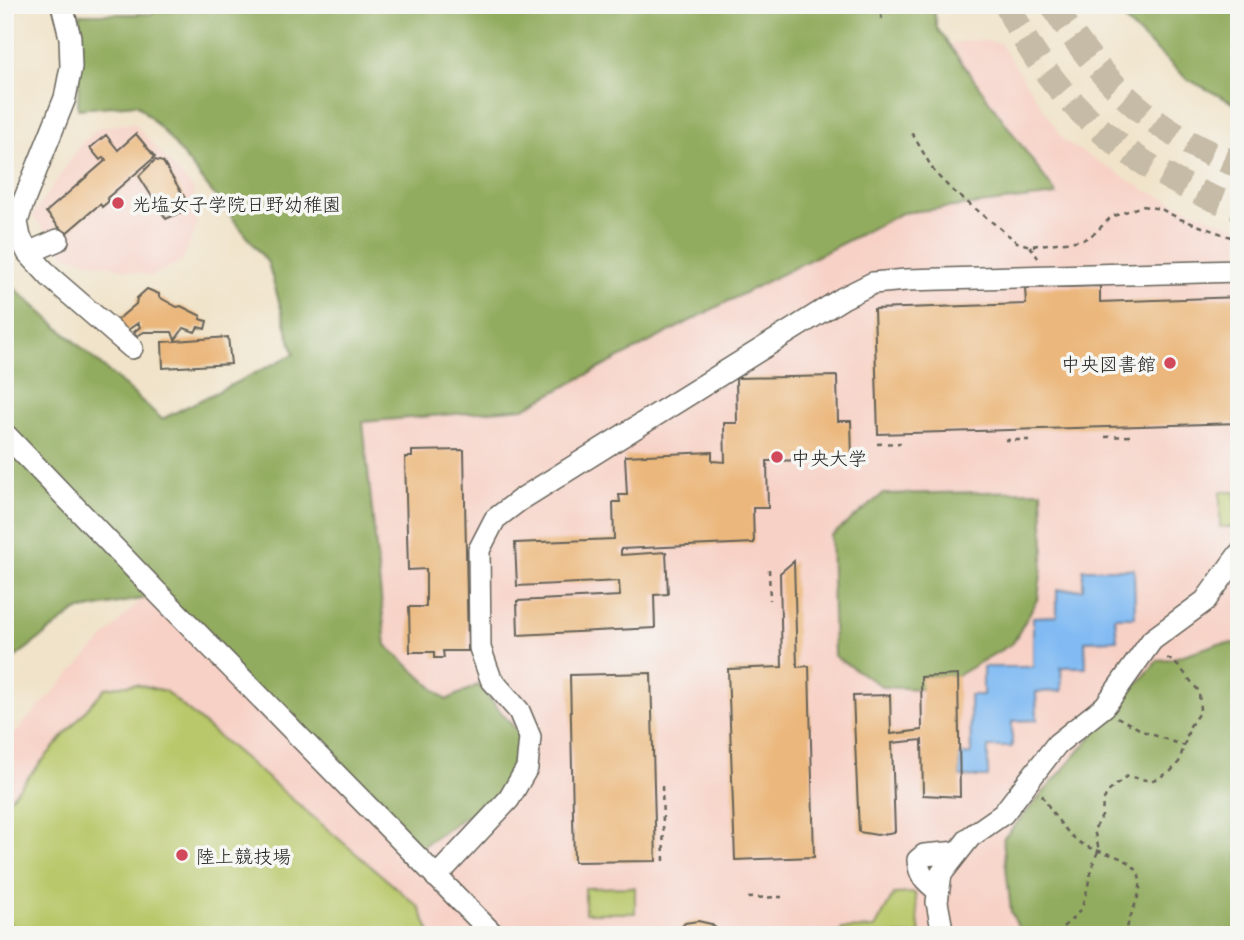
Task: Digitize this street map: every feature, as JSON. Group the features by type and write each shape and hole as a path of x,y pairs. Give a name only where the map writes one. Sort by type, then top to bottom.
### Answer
{"street":[{"path":"62,5 70,37 71,67 65,97 23,203 18,222 20,237 28,253 50,277 132,348"},
{"path":"28,253 58,240"},
{"path":"436,877 509,799 527,768 530,737 519,711 491,679 480,648 479,550 495,519 531,493 820,312 873,283 1049,275 1239,271"},
{"path":"5,433 494,935"},
{"path":"943,935 937,902 941,874 958,852 970,837 1003,814 1057,744 1105,706 1153,640 1205,601 1239,554"}],"path":[{"path":"878,5 882,19"},
{"path":"912,133 935,173 1017,242 1030,246 1083,240 1095,233 1111,217 1142,206 1161,209 1239,240"},
{"path":"1232,434 1239,434"},
{"path":"1104,437 1130,436"},
{"path":"1005,440 1029,440"},
{"path":"877,444 901,443"},
{"path":"769,569 770,600"},
{"path":"1056,935 1079,911 1087,890 1092,863 1099,850 1094,830 1102,816 1103,801 1108,792 1127,776 1152,780 1170,772 1179,762 1190,726 1200,711 1199,691 1182,667 1163,656"},
{"path":"1112,713 1145,732 1185,746"},
{"path":"1032,776 1046,803 1080,843 1129,861 1137,872 1140,887 1126,935"},
{"path":"662,786 664,861"},
{"path":"748,898 782,897"}],"shaded area":[{"name":"中央大学","path":"976,40 1000,43 1064,141 1147,191 1239,227 1239,935 5,935 5,743 160,579 359,352 825,140 953,43"},
{"name":"光塩女子学院日野幼稚園","path":"134,123 194,190 197,226 182,261 152,276 67,256 32,216 81,144 100,127"}],"green space":[{"path":"154,5 933,5 937,28 1057,195 902,213 524,408 363,422 386,645 446,700 478,685 524,739 501,792 417,850 157,596 76,611 5,665 5,280 162,419 294,354 268,263 165,133 137,104 78,109 80,14 153,14"},
{"path":"1119,5 1239,5 1239,106 1187,79 1126,22"},
{"path":"1042,491 1044,551 1038,598 1013,643 958,675 922,677 922,689 883,687 834,656 831,536 883,494"},
{"path":"1220,492 1235,492 1235,527 1220,527"},
{"path":"1239,643 1239,935 1022,935 1011,912 1003,839 1158,660 1171,659 1217,644"},
{"name":"陸上競技場","path":"135,684 165,691 419,907 431,935 23,935 5,920 5,804 105,688"},
{"path":"635,887 635,913 585,913 585,888"},
{"path":"915,893 920,935 793,935 875,928 894,894"}],"water":[{"path":"1083,569 1134,569 1135,617 1115,617 1117,640 1085,641 1086,667 1061,667 1062,691 1036,692 1037,720 1012,721 1012,747 988,747 988,777 960,777 959,755 971,754 970,695 983,695 983,667 1033,667 1033,617 1057,616 1057,590 1083,589"}],"building":[{"path":"136,134 155,157 107,198 109,201 102,207 100,204 65,234 46,212 106,160 104,157 100,160 90,148 106,135 118,150"},
{"path":"155,160 163,162 188,203 183,205 186,210 166,219 139,176"},
{"path":"1100,286 1100,302 1239,297 1239,423 878,434 874,309 1026,304 1025,288"},
{"path":"147,289 177,307 181,306 201,316 200,319 207,321 205,329 198,327 195,332 184,328 175,340 172,332 144,332 137,336 134,332 140,327 138,323 125,332 116,321 136,304 137,298"},
{"path":"228,337 231,364 163,368 162,342"},
{"path":"837,376 838,421 851,421 852,459 767,461 768,508 753,508 754,543 621,549 621,555 666,552 668,594 654,595 655,628 518,635 517,601 620,596 619,581 517,586 515,543 614,539 613,502 620,502 619,495 627,495 625,456 712,452 712,461 725,462 724,423 737,423 736,378"},
{"path":"464,450 468,651 443,651 444,658 434,658 434,652 410,652 409,607 426,607 426,569 408,570 405,457 412,457 412,451"},
{"path":"794,561 797,667 809,666 814,857 735,860 728,669 782,667 780,573"},
{"path":"651,673 656,861 574,862 570,675"},
{"path":"958,675 960,797 923,795 922,740 892,743 895,832 877,835 859,832 853,696 890,695 891,734 922,730 921,677"},
{"path":"698,921 711,924 718,930 719,935 674,935 685,923"}],"tunnel":[{"path":"1007,5 1025,41 1048,73 1073,104 1102,131 1166,176 1239,208"},
{"path":"1053,5 1089,57 1131,102 1181,138 1239,165"}],"place":[{"name":"光塩女子学院日野幼稚園","path":"118,203"},
{"name":"中央図書館","path":"1170,363"},
{"name":"中央大学","path":"777,457"},
{"name":"陸上競技場","path":"182,855"}]}
